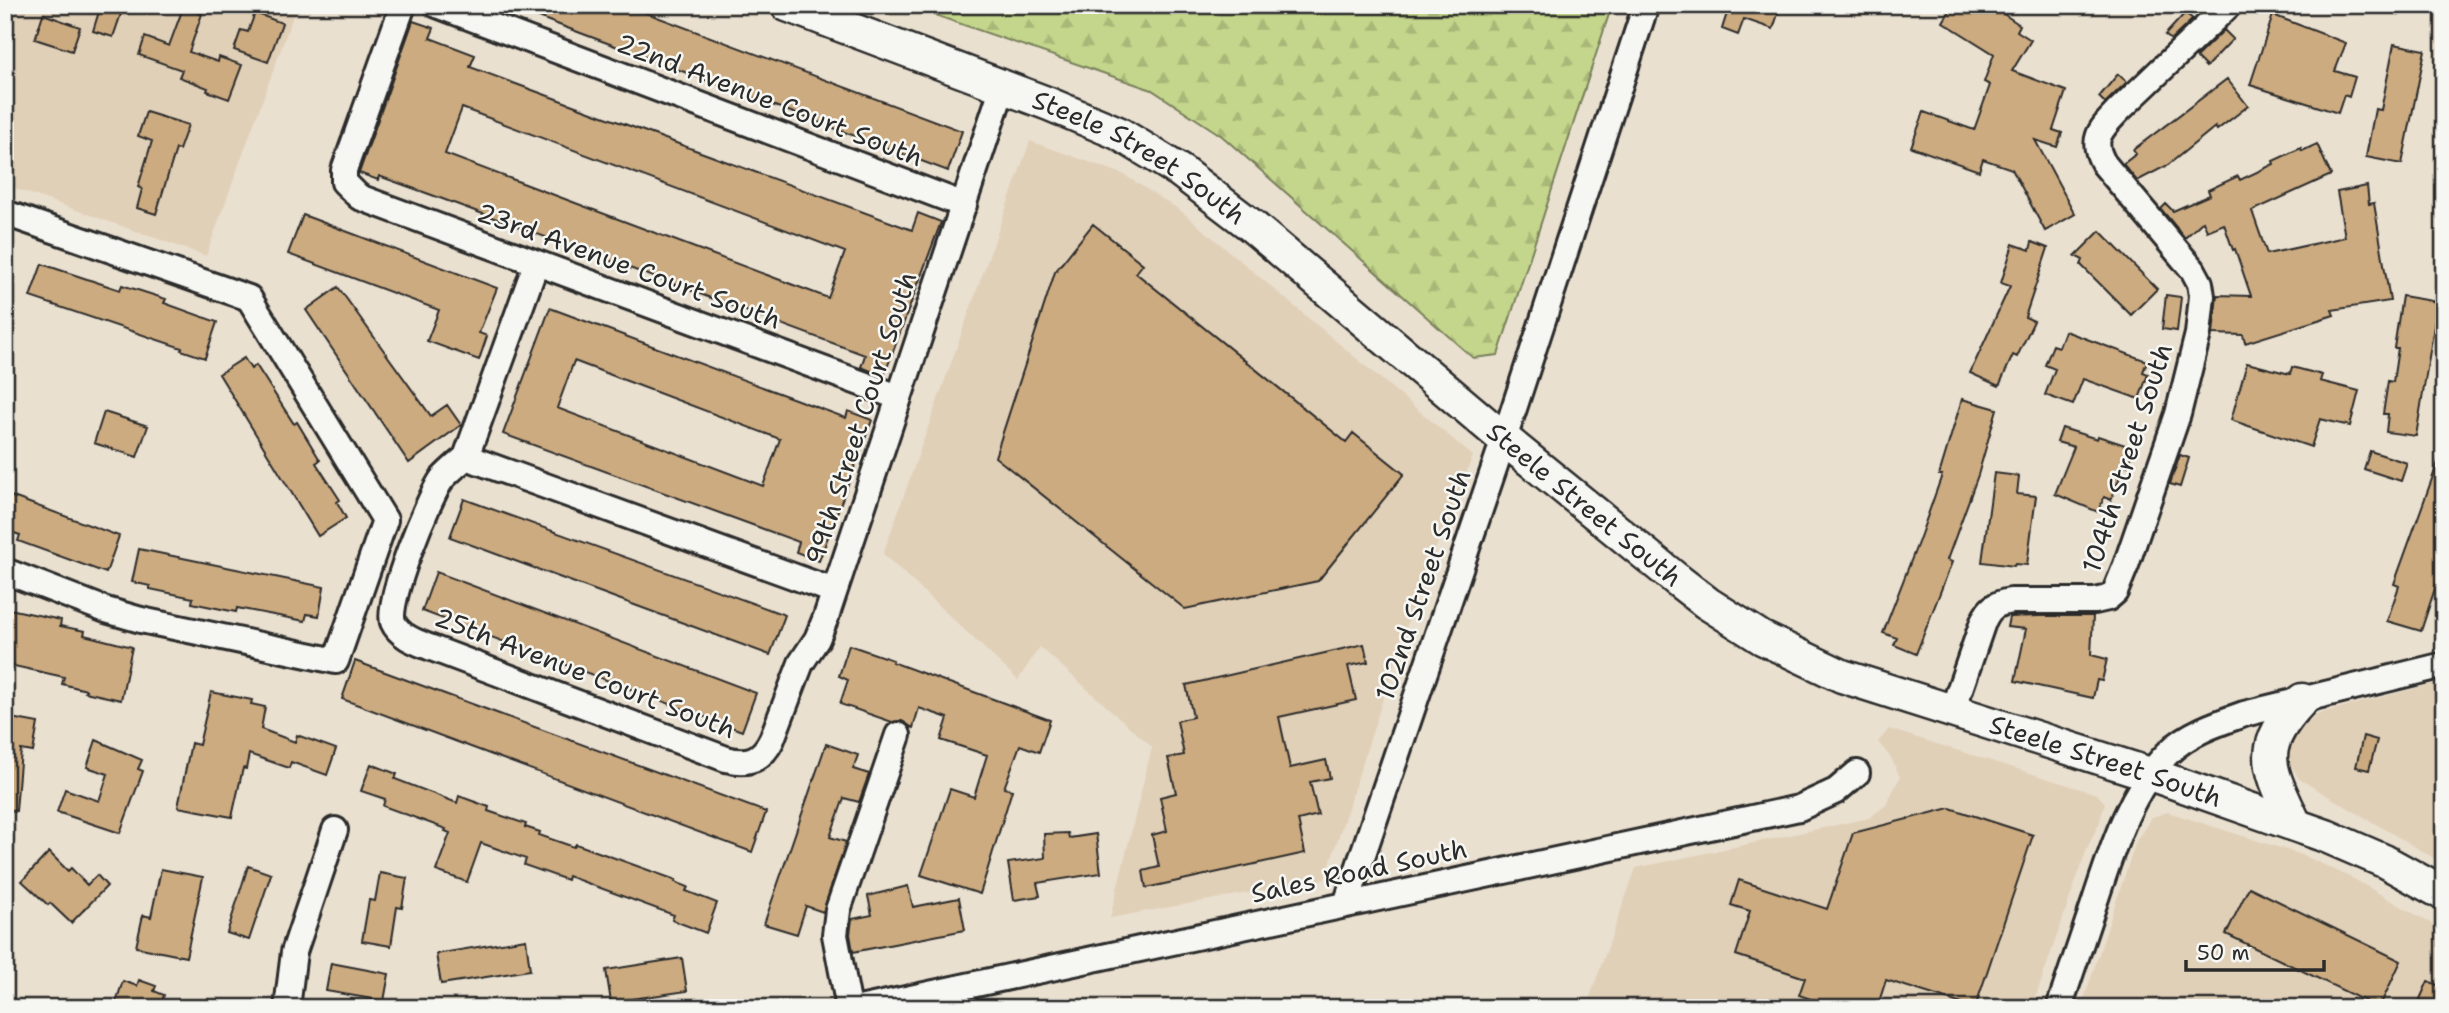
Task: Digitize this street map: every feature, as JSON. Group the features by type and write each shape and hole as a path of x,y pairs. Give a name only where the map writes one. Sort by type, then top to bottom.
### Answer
{"main road":[{"name":"Steele Street South","path":"786,5 1003,86 1118,133 1180,171 1252,226 1504,439 1676,579 1707,603 1762,638 1842,676 2150,774 2295,824 2377,858 2444,894"},
{"path":"2295,824 2274,779 2271,746 2283,720 2302,700"}],"street":[{"name":"23rd Avenue Court South","path":"403,5 344,170 344,182 359,197 898,397"},
{"name":"22nd Avenue Court South","path":"437,5 964,205"},
{"name":"102nd Street South","path":"1346,904 1504,439 1646,5"},
{"name":"104th Street South","path":"1952,712 1986,615 1995,605 2011,601 2064,602 2105,599 2115,592 2126,565 2178,414 2199,334 2202,296 2200,283 2185,258 2104,164 2097,151 2096,141 2103,128 2119,110 2229,5"},
{"name":"99th Street Court South","path":"757,758 767,749 801,663 817,639 1003,86"},
{"path":"5,213 249,298 385,520 336,661 141,620 106,610 5,571"},
{"path":"536,264 466,457 834,591"},
{"name":"25th Avenue Court South","path":"466,457 442,480 424,514 391,609 395,626 408,637 429,647 726,759 744,762 757,758"},
{"path":"2059,1008 2113,849 2150,774 2170,751 2215,723 2444,665"},
{"path":"849,1008 835,935 838,910 898,735"},
{"name":"Sales Road South","path":"864,1008 1799,808 1836,791 1857,773"},
{"path":"287,1008 294,952 335,830"}],"shaded area":[{"path":"5,5 297,5 206,256 5,185"},
{"path":"1030,141 1123,174 1181,211 1473,456 1415,600 1325,879 1110,918 1152,747 1040,647 1018,680 883,554"},
{"path":"2444,681 2444,864 2299,779 2289,761 2286,746 2316,714"},
{"path":"1889,729 2097,794 2105,803 2032,1008 1586,1008 1636,868 1869,818 1886,805 1900,777 1891,758 1878,742"},
{"path":"2168,812 2305,856 2354,879 2444,931 2444,1008 2081,1008 2136,841 2152,817"}],"green space":[{"path":"906,5 1612,5 1498,355 1473,358 1222,136 1152,90"}],"building":[{"path":"101,5 124,5 113,37 93,31"},
{"path":"513,5 625,5 962,131 948,171 546,20"},
{"path":"1711,5 1781,5 1773,29 1744,19 1738,35 1722,29 1727,13"},
{"path":"1953,5 1990,5 2020,25 2017,31 2031,40 2012,71 2066,91 2053,130 2062,133 2057,147 2035,140 2075,214 2045,231 2012,169 1983,159 1979,171 1911,147 1924,112 1974,130 1990,85 1984,82 1994,54 1943,22"},
{"path":"183,8 202,14 189,52 218,62 219,57 242,65 229,99 179,77 182,70 139,55 145,37 169,46"},
{"path":"255,13 282,23 268,62 234,50 241,30 248,32"},
{"path":"2185,13 2193,19 2171,40 2165,35"},
{"path":"43,14 80,27 72,51 35,39"},
{"path":"2273,15 2346,43 2335,71 2355,77 2349,97 2344,95 2338,113 2250,85"},
{"path":"413,21 434,28 430,38 475,55 470,67 912,230 918,213 941,222 884,376 861,367 865,355 379,176 378,180 359,173","holes":["462,108 845,252 828,298 445,154"]},
{"path":"2224,30 2233,39 2206,67 2196,57"},
{"path":"2394,44 2425,50 2402,164 2366,157 2375,109 2381,110"},
{"path":"2118,74 2127,82 2105,103 2099,97"},
{"path":"2227,79 2248,106 2217,130 2215,127 2168,165 2137,181 2123,164 2136,154 2133,150"},
{"path":"146,112 188,125 179,150 176,149 156,214 137,208 142,189 138,187 152,141 138,136"},
{"path":"2317,144 2331,175 2252,211 2267,254 2345,237 2337,192 2367,186 2369,204 2374,203 2390,301 2332,310 2334,315 2245,343 2243,335 2213,334 2217,295 2251,296 2235,249 2233,250 2224,224 2207,231 2203,221 2185,238 2161,209 2166,204 2173,211 2210,195 2208,190 2238,176 2240,180 2274,164 2273,161"},
{"path":"303,215 497,288 479,333 487,336 479,360 427,341 439,310 288,254"},
{"path":"1093,224 1143,264 1136,273 1346,442 1353,433 1404,474 1318,581 1185,609 995,457 1055,272"},
{"path":"2100,231 2157,289 2131,315 2081,265 2083,260 2075,256"},
{"path":"2032,242 2048,248 2025,317 2034,321 2017,357 2013,355 1999,386 1970,373 2010,286 2001,283 2013,244 2030,250"},
{"path":"42,264 120,290 122,285 166,299 164,303 217,322 205,358 30,297"},
{"path":"338,287 431,416 447,405 461,425 409,463 306,310"},
{"path":"2166,295 2181,297 2177,331 2162,329"},
{"path":"2402,296 2438,302 2416,436 2386,432 2388,414 2383,414 2388,381 2393,382 2398,348 2394,348"},
{"path":"550,308 846,418 848,411 872,420 819,561 796,552 799,542 503,434","holes":["574,361 780,439 763,486 557,408"]},
{"path":"2065,331 2147,361 2143,372 2148,374 2139,399 2083,379 2073,405 2045,395 2055,369 2045,365 2053,345 2059,347"},
{"path":"244,358 251,369 256,365 294,424 297,422 320,460 316,463 340,500 337,502 346,518 318,536 219,374"},
{"path":"2247,363 2290,374 2292,367 2322,375 2320,381 2359,391 2350,426 2320,419 2311,447 2231,420"},
{"path":"1962,399 1997,409 1978,475 1947,560 1952,562 1916,654 1894,645 1897,638 1883,633 1942,475 1939,475"},
{"path":"104,412 148,426 137,457 94,443"},
{"path":"2062,428 2134,448 2111,500 2104,497 2098,512 2055,494 2074,447 2057,442"},
{"path":"2370,451 2407,463 2401,481 2364,469"},
{"path":"2441,454 2444,454 2444,561 2421,631 2387,621 2399,586 2394,584"},
{"path":"2180,455 2189,458 2180,487 2170,484"},
{"path":"1994,473 2019,476 2017,494 2036,496 2027,565 1982,562"},
{"path":"5,494 119,536 106,573 18,541 20,535 5,530"},
{"path":"464,499 785,615 770,655 450,537"},
{"path":"139,549 324,587 319,616 307,614 305,621 237,608 236,612 192,603 193,598 150,589 150,586 132,582"},
{"path":"436,572 756,693 742,731 422,611"},
{"path":"5,608 61,620 60,626 85,631 84,635 132,647 121,700 62,684 64,677 5,664"},
{"path":"2093,616 2091,655 2107,659 2102,681 2097,680 2093,698 2015,681 2026,629 2007,627 2009,617"},
{"path":"1364,644 1368,662 1348,666 1356,700 1279,717 1290,768 1326,760 1330,778 1310,782 1318,815 1298,820 1305,853 1146,888 1143,871 1159,867 1152,835 1167,831 1160,797 1176,793 1168,758 1184,755 1177,721 1193,717 1186,685"},
{"path":"849,645 1050,720 1039,752 1020,745 1004,788 1012,790 980,894 921,875 950,789 974,797 987,755 941,740 948,718 919,708 913,728 902,721 892,722 840,704 848,680 839,676"},
{"path":"355,661 766,812 752,852 342,699"},
{"path":"211,692 252,700 251,704 265,707 261,729 295,742 297,735 336,749 327,775 291,762 289,768 249,754 246,769 243,768 232,817 178,807 191,743 199,745"},
{"path":"11,718 38,723 33,752 21,750 16,811 5,810 5,748"},
{"path":"2363,736 2377,740 2369,770 2356,767"},
{"path":"96,740 142,760 138,769 143,771 120,833 57,812 65,789 99,801 108,774 87,767"},
{"path":"826,744 858,755 853,769 869,774 859,802 844,798 830,837 846,842 823,912 806,906 797,934 764,924"},
{"path":"371,764 397,774 395,779 457,803 459,796 489,807 488,811 526,824 525,827 540,832 539,835 574,847 576,844 676,880 675,882 688,887 686,891 717,903 706,933 672,920 674,915 568,876 567,880 524,865 526,859 481,843 467,882 436,871 450,833 445,831 446,829 383,806 385,799 361,791"},
{"path":"1950,808 2033,835 1975,1008 1886,980 1877,1008 1836,1008 1799,995 1805,978 1736,955 1750,911 1731,905 1739,880 1827,909 1853,833"},
{"path":"1068,833 1069,838 1096,834 1101,873 1037,883 1040,896 1014,900 1008,863 1045,858 1044,834"},
{"path":"49,852 68,871 71,868 87,885 97,875 107,886 71,923 22,881"},
{"path":"248,866 271,874 249,940 227,933"},
{"path":"161,869 203,877 186,957 136,947 143,915 151,917"},
{"path":"380,873 407,878 402,908 397,907 391,946 362,941 369,900 375,901"},
{"path":"908,886 913,907 959,898 965,930 853,952 850,934 852,919 872,915 868,896"},
{"path":"2249,887 2401,961 2379,1008 2226,934"},
{"path":"526,939 530,970 441,984 436,954"},
{"path":"682,958 687,991 611,1002 606,970"},
{"path":"331,963 389,974 384,1001 326,991"},
{"path":"139,980 156,986 154,991 164,995 160,1008 114,1008 123,981 137,986"},
{"path":"2428,981 2444,988 2444,1008 2416,1008"}]}
